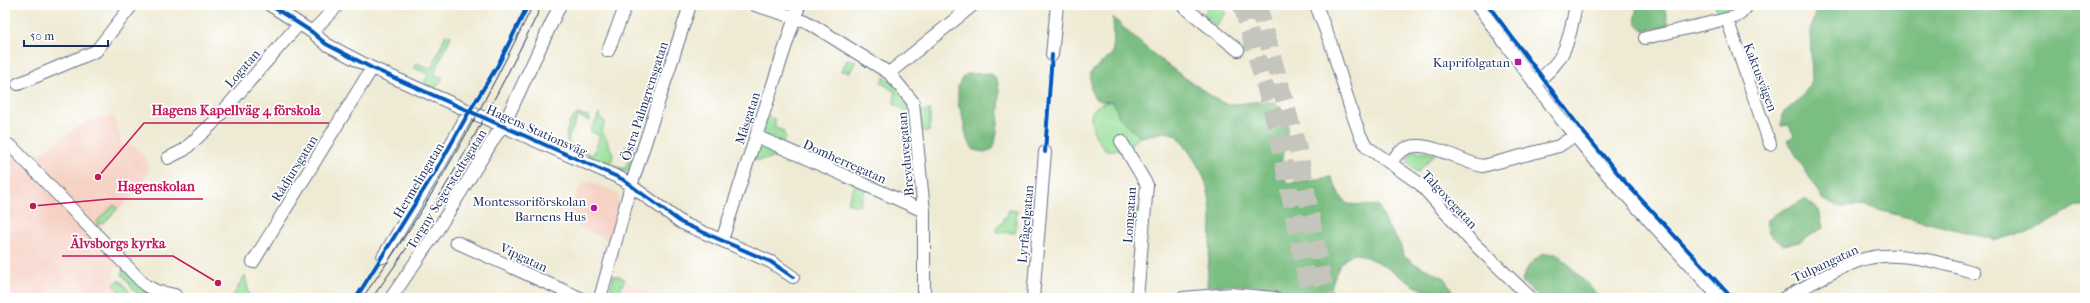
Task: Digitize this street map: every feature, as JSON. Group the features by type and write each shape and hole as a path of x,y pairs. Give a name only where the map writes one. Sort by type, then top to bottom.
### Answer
{"street":[{"path":"18,84 96,51 132,5"},
{"name":"Hagens Stationsväg","path":"270,5 312,32 326,44 372,68 622,179 682,223 771,262 793,277"},
{"path":"312,32 338,5"},
{"name":"Torgny Segerstedtsgatan","path":"391,298 436,232 502,126 520,93 560,5"},
{"path":"608,51 626,5"},
{"name":"Östra Palmgrensgatan","path":"600,298 631,186 690,5"},
{"name":"Brevduvegatan","path":"755,5 806,21 889,73 909,96 915,106 924,211 924,298"},
{"name":"Måsgatan","path":"722,240 800,5"},
{"path":"889,73 972,5"},
{"path":"1052,55 1057,5"},
{"path":"1182,5 1238,50"},
{"name":"Talgoxegatan","path":"1316,5 1331,44 1360,135 1367,147 1420,184 1470,240 1531,298"},
{"path":"1477,5 1534,84 1606,173 1720,298"},
{"path":"1534,84 1559,61 1564,53 1568,42 1576,5"},
{"path":"1645,38 1727,19 1740,14 1748,5"},
{"name":"Kaktusvägen","path":"1727,19 1770,144"},
{"name":"Logatan","path":"168,158 184,150 212,124 299,24"},
{"name":"Rådjursgatan","path":"253,262 372,68"},
{"name":"Hermelingatan","path":"383,257 441,162 469,112"},
{"path":"1391,163 1396,155 1409,149 1427,146 1437,148 1473,164 1483,166 1559,146 1575,135"},
{"name":"Domherregatan","path":"756,136 924,211"},
{"name":"Lomgatan","path":"1121,141 1147,185 1137,298"},
{"path":"5,143 12,147 136,277 156,291 175,295"},
{"name":"Lyrfågelgatan","path":"1033,298 1045,152"},
{"name":"Vipgatan","path":"456,242 580,298"},
{"name":"Tulpangatan","path":"1784,298 1853,263 1870,258 1891,256 1922,259 1973,272"},
{"path":"1183,298 1231,294 1274,298"}],"shaded area":[{"path":"114,116 122,145 133,146 139,149 147,160 149,170 143,185 98,230 33,158 89,119"},
{"path":"5,149 8,149 116,263 113,281 129,298 5,298"},
{"name":"Montessoriförskolan Barnens Hus","path":"591,182 617,193 619,198 613,231 608,240 566,220 579,188 584,183"},
{"path":"627,282 660,298 620,298"}],"green space":[{"path":"1209,5 1215,5 1226,13 1216,26 1203,16"},
{"path":"1637,5 1664,5 1669,26 1645,31 1635,20"},
{"path":"1715,5 1740,5 1733,11 1722,14 1717,11"},
{"path":"1817,5 2085,5 2085,206 2076,206 2034,231 1996,240 1862,206 1841,207 1823,200 1787,140 1794,136 1789,125 1781,126 1782,114 1802,97 1812,81 1810,32"},
{"path":"1113,17 1156,56 1179,74 1219,101 1224,103 1239,104 1264,101 1272,102 1279,106 1284,112 1288,130 1282,166 1283,174 1287,183 1331,177 1339,194 1347,204 1379,206 1387,225 1400,244 1403,255 1413,263 1443,277 1451,288 1451,298 1437,298 1415,286 1380,263 1354,253 1339,266 1328,298 1311,297 1260,286 1207,286 1211,213 1206,183 1196,162 1177,135 1165,132 1140,137 1119,117 1116,107 1112,101 1099,100 1092,94 1091,72 1112,54 1114,42"},
{"path":"446,34 451,36 434,74 443,78 435,89 424,84 428,74 414,68 416,63 431,69"},
{"path":"848,59 856,61 850,72 841,71"},
{"path":"988,73 996,78 999,95 999,115 993,149 984,152 974,150 967,140 962,114 958,104 958,87 962,78 967,74"},
{"path":"884,77 892,82 910,102 910,114 894,104 895,92 881,82"},
{"path":"1112,101 1116,107 1119,117 1140,137 1123,150 1105,150 1092,127 1091,120 1095,108"},
{"path":"930,110 930,131 922,131 920,114 922,111"},
{"path":"578,114 588,116 591,120 590,121 578,116 568,139 571,146 593,155 600,136 590,131 599,114 600,120 603,119 605,122 602,130 613,154 611,164 619,168 626,168 630,152 624,146 637,145 629,170 623,172 569,148 567,144 567,130 571,121"},
{"path":"766,116 775,119 775,128 784,131 783,134 786,136 783,143 763,135"},
{"path":"759,143 791,157 791,159 788,162 777,157 760,160 753,159"},
{"path":"1414,151 1435,154 1418,172 1410,166 1407,160 1407,157"},
{"path":"855,185 866,189 859,206 847,203"},
{"path":"1805,199 1819,210 1823,228 1799,242 1783,245 1769,234 1766,222 1780,212"},
{"path":"114,205 118,208 105,222 96,225 99,219"},
{"path":"1132,208 1140,209 1138,225 1134,225 1131,218"},
{"path":"1009,210 1017,211 1015,233 996,232 997,226 1003,223 1003,218 1007,217"},
{"path":"1543,254 1558,254 1601,298 1540,298 1522,282 1529,266"},
{"path":"123,269 142,288 155,298 140,298 122,274"},
{"path":"245,275 250,298 232,298"},
{"path":"613,276 618,276 625,279 617,298 609,298"},
{"path":"117,281 121,281 134,298 126,298 114,285"}],"tunnel":[{"path":"1242,5 1277,128 1310,298"},
{"path":"1258,5 1299,153 1326,298"}],"tram line":[{"path":"362,298 387,263 433,192 495,81 533,5"},
{"path":"372,298 420,228 442,192 504,81 542,5"}],"cycle path":[{"path":"270,5 312,32 326,44 372,68 622,179 682,223 771,262 793,277"},
{"path":"356,298 441,162 498,65 528,5"},
{"path":"1488,5 1580,128 1626,183 1732,298"},
{"path":"1045,152 1052,55"}],"place":[{"name":"Kaprifolgatan","path":"1518,62"},
{"name":"Hagens Kapellväg 4 förskola","path":"98,177"},
{"name":"Hagenskolan","path":"33,206"},
{"name":"Montessoriförskolan Barnens Hus","path":"594,208"},
{"name":"Älvsborgs kyrka","path":"218,283"}]}
